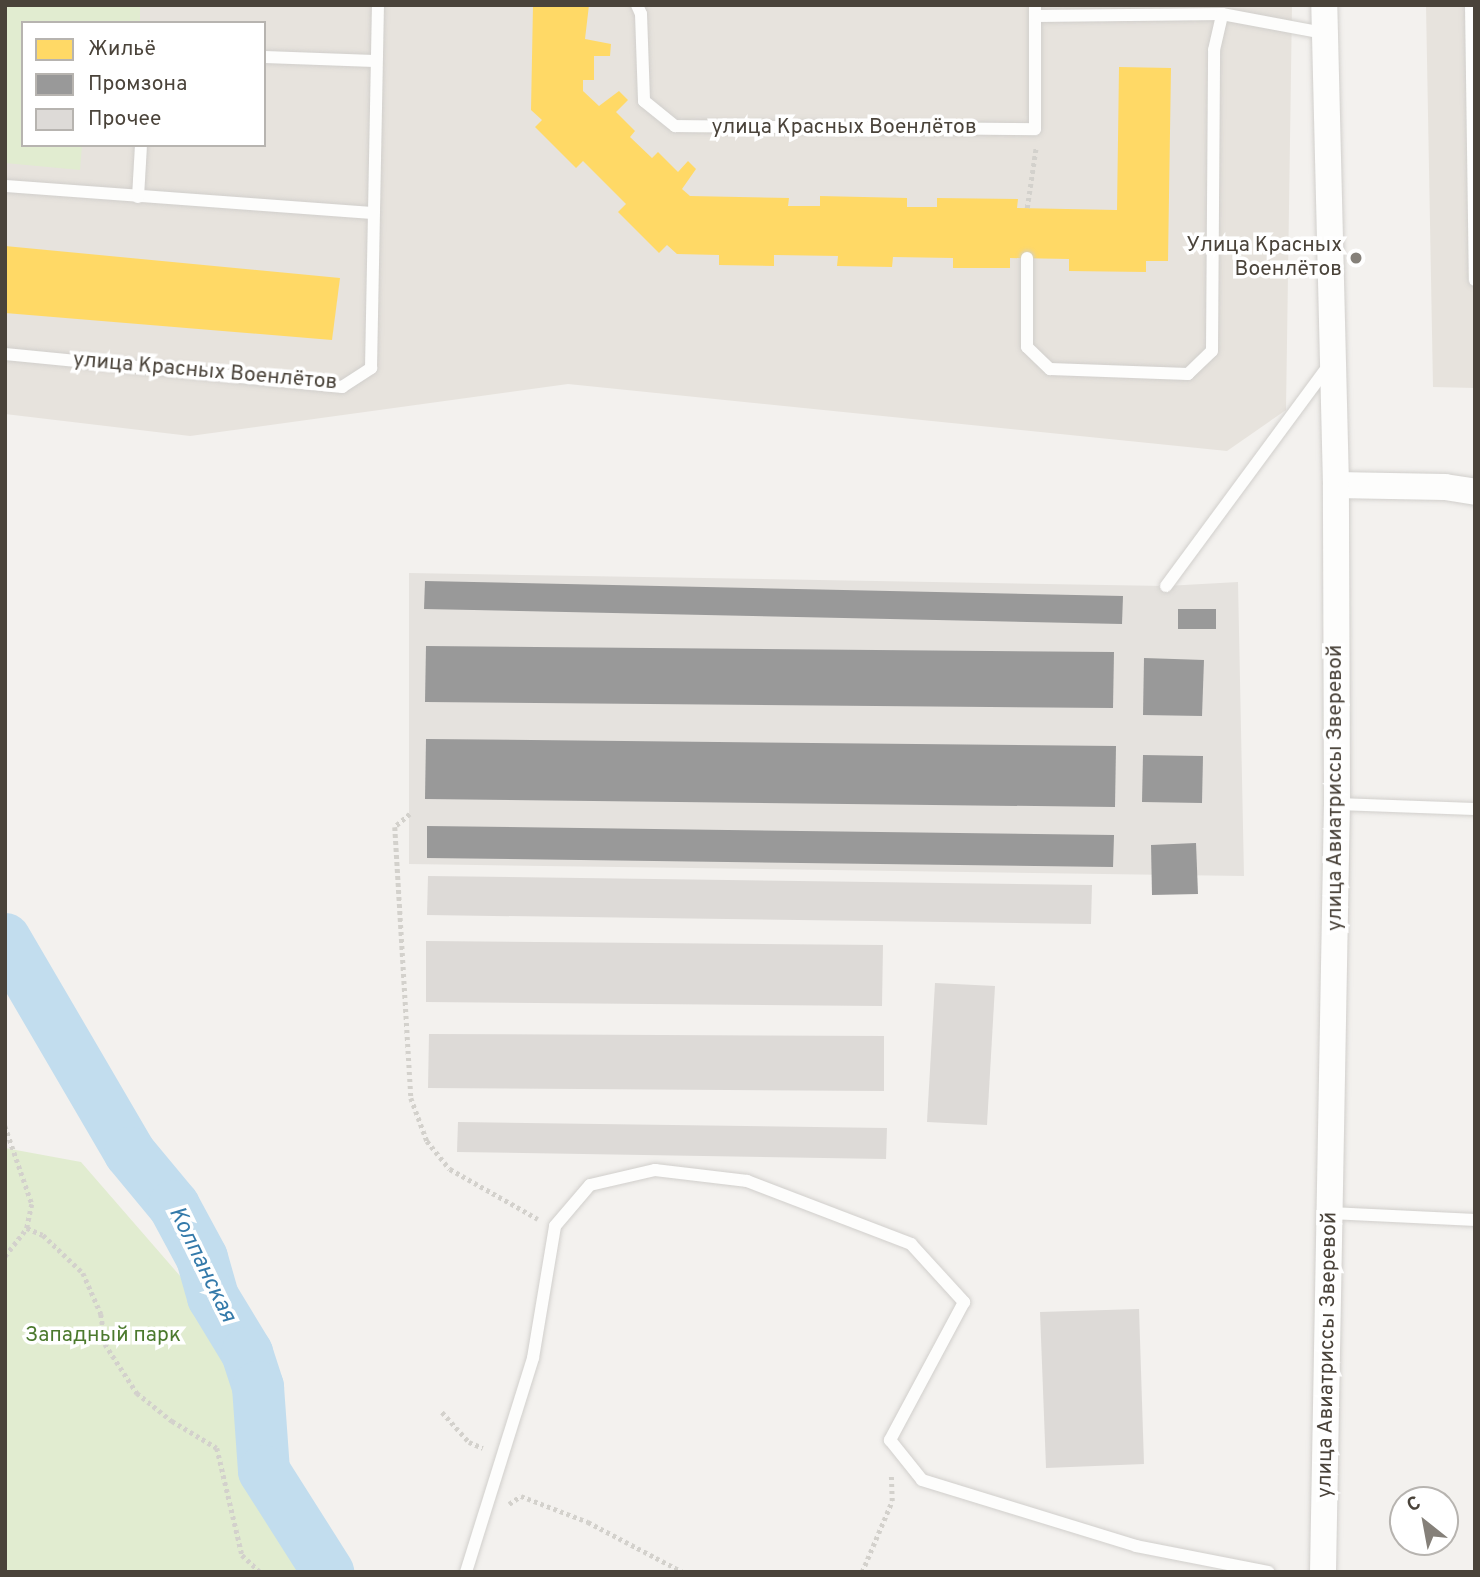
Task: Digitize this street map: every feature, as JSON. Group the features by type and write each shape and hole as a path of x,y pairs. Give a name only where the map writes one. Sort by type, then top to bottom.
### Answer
{"street":[{"name":"улица Авиатриссы Зверевой","path":"1322,1572 1337,804 1336,485 1324,5"},
{"path":"1336,485 1445,487 1475,492"}],"lane":[{"name":"улица Красных Военлётов","path":"5,354 342,387 371,368 378,5"},
{"name":"улица Красных Военлётов","path":"637,5 641,14 644,101 675,126 1035,129"},
{"path":"1471,5 1475,280"},
{"path":"1035,129 1036,10 1222,14 1324,33"},
{"path":"1027,258 1027,347 1049,369 1188,374 1212,351 1214,50 1222,14"},
{"path":"266,57 375,61"},
{"path":"138,197 141,147"},
{"path":"5,186 373,213"},
{"path":"1166,586 1331,362"},
{"path":"1337,804 1475,809"},
{"path":"466,1572 533,1358 555,1226 590,1185 655,1170 747,1181 911,1244 964,1302 890,1440 922,1480 1136,1546 1268,1572"},
{"path":"1331,1213 1475,1220"}],"path":[{"path":"1027,208 1036,153 1035,129"},
{"path":"410,814 394,827 411,1098 427,1141 450,1169 517,1209 555,1226"},
{"path":"5,1126 32,1204 27,1228 5,1256"},
{"path":"27,1228 43,1235 83,1273 101,1314 105,1344 137,1393 172,1421 217,1448 242,1555 260,1572"},
{"path":"442,1412 469,1442 503,1457"},
{"path":"862,1572 892,1501 890,1440"},
{"path":"483,1523 520,1496 588,1522 682,1572"}],"shaded area":[{"path":"5,5 1292,5 1286,410 1227,451 568,384 190,436 5,414"},
{"path":"1426,5 1475,5 1475,388 1433,387"},
{"path":"409,573 1166,586 1238,582 1244,876 409,864"}],"green space":[{"path":"5,5 140,5 140,21 21,21 21,147 82,147 80,170 5,163"},
{"name":"Западный парк","path":"5,1148 81,1162 247,1353 256,1439 256,1479 308,1572 5,1572"}],"building: Жильё":[{"path":"533,5 589,5 585,39 611,44 610,56 594,56 594,80 583,80 583,91 599,106 619,91 628,100 616,112 635,131 630,137 652,158 658,152 678,172 688,161 696,169 682,189 690,196 789,198 788,206 820,206 820,196 907,198 907,207 937,207 937,198 1018,199 1017,208 1117,210 1119,67 1171,68 1168,261 1146,261 1146,272 1069,271 1069,259 1010,258 1010,268 953,268 953,258 893,257 892,267 837,266 838,256 774,255 774,266 719,265 719,255 677,254 667,245 659,253 618,212 626,204 583,161 576,168 535,127 542,120 531,110"},
{"path":"5,246 340,278 332,340 5,313"}],"building: Промзона":[{"path":"425,581 1123,596 1122,624 424,609"},
{"path":"1178,609 1216,609 1216,629 1178,629"},
{"path":"426,646 1114,652 1113,708 425,702"},
{"path":"1144,658 1204,660 1202,716 1143,715"},
{"path":"426,739 1116,746 1115,807 425,799"},
{"path":"1143,755 1203,756 1202,803 1142,802"},
{"path":"427,826 1114,835 1113,867 427,858"},
{"path":"1196,843 1198,894 1152,895 1151,845"}],"building: Прочее":[{"path":"428,876 1092,885 1091,924 427,915"},
{"path":"426,941 883,945 882,1006 426,1002"},
{"path":"935,983 995,986 987,1125 927,1122"},
{"path":"429,1034 884,1036 884,1091 428,1088"},
{"path":"458,1122 887,1128 886,1159 457,1152"},
{"path":"1139,1309 1144,1464 1046,1468 1040,1312"}],"waterway":[{"name":"Колпанская","path":"5,939 130,1153 174,1206 202,1258 213,1297 247,1353 258,1387 264,1471 328,1572"}],"place":[{"name":"Улица Красных Военлётов","path":"1356,258"}]}
